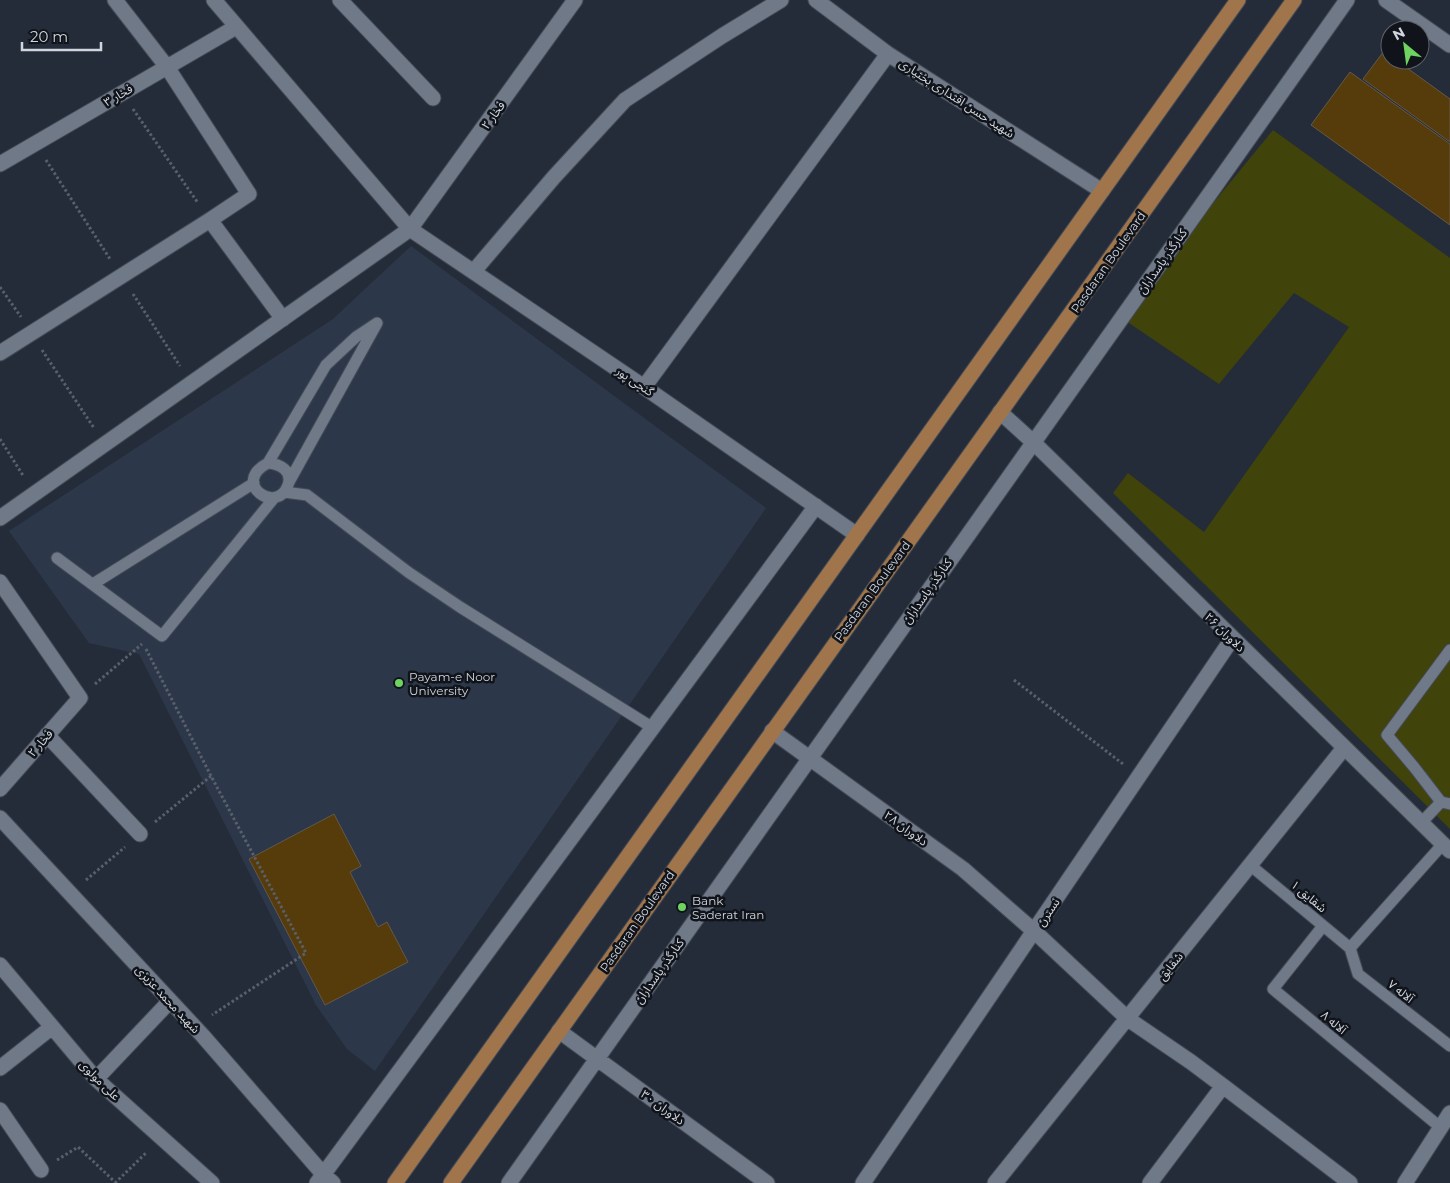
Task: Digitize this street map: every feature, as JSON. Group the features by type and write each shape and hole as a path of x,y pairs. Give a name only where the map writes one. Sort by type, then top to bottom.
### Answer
{"main road":[{"path":"395,1183 1238,0"},
{"name":"Pasdaran Boulevard","path":"451,1183 1294,0"}],"street":[{"path":"0,353 249,194 166,67 115,0"},
{"name":"گنجی پور","path":"214,0 410,229 644,387 857,535"},
{"path":"340,0 433,98"},
{"name":"فخار ۲","path":"0,518 410,229 575,0"},
{"path":"474,271 554,177 624,100 781,0"},
{"name":"شهید حسن اقتداری بختیاری","path":"816,0 888,54 1102,191"},
{"name":"کنارگذر پاسداران","path":"509,1183 1347,0"},
{"path":"1386,0 1450,44"},
{"name":"فخار ۳","path":"0,164 236,27"},
{"path":"644,387 888,54"},
{"path":"210,220 283,319"},
{"name":"دلاوران ۲۶","path":"1000,412 1033,442 1446,848"},
{"path":"324,1180 816,506"},
{"path":"0,582 80,698"},
{"name":"نسترن","path":"862,1183 1035,932 1232,639"},
{"name":"فخار ۲","path":"0,789 80,698"},
{"name":"دلاوران ۲۸","path":"772,732 963,869 1035,932 1128,1019 1191,1062 1350,1183"},
{"path":"47,735 140,834"},
{"name":"شقایق","path":"995,1183 1344,748"},
{"name":"شهید محمد عزیزی","path":"0,818 194,1027 324,1180"},
{"name":"علی مولوی","path":"0,965 96,1079 212,1183"},
{"path":"96,1079 170,1001"},
{"path":"0,1068 52,1027"},
{"name":"دلاوران ۳۰","path":"559,1031 768,1183"},
{"path":"1150,1183 1223,1086"},
{"path":"0,1110 41,1170"},
{"path":"1405,1183 1450,1113"}],"lane":[{"path":"57,558 162,636 282,491 377,323 356,337 326,365 268,462 258,468 253,478 255,489 263,497 282,491 307,495 408,572 460,607 653,728"},
{"path":"268,462 278,464 286,471 282,491"},
{"path":"93,584 254,483"},
{"path":"1422,823 1445,803 1387,735 1450,650"},
{"path":"1350,948 1446,848"},
{"name":"شقایق ۱","path":"1250,865 1350,948"},
{"name":"آلاله ۸","path":"1323,926 1273,989 1440,1128"},
{"name":"آلاله ۷","path":"1350,948 1358,974 1450,1046"}],"path":[{"path":"122,93 210,220"},
{"path":"0,287 105,444"},
{"path":"0,439 34,494"},
{"path":"80,698 143,643 211,776 306,952 194,1027"},
{"path":"1014,680 1139,777"},
{"path":"41,1170 78,1146 115,1183 161,1138"}],"shaded area":[{"path":"1273,130 1450,258 1450,829 1113,493 1128,473 1204,532 1349,327 1294,293 1219,384 1120,317"},
{"name":"Payam-e Noor University","path":"411,246 766,508 375,1071 347,1049 316,1005 139,654 89,643 9,531 333,319","holes":["334,814 361,866 350,872 378,927 387,923 408,962 325,1005 249,859"]}],"building":[{"path":"1380,56 1380,70 1410,70 1450,99 1450,142 1363,79"},
{"path":"1350,72 1450,144 1450,225 1311,125"},
{"path":"334,814 361,866 350,872 378,927 387,922 408,962 325,1005 249,859"}],"place":[{"name":"Payam-e Noor University","path":"399,683"},
{"name":"Bank Saderat Iran","path":"682,907"}]}
